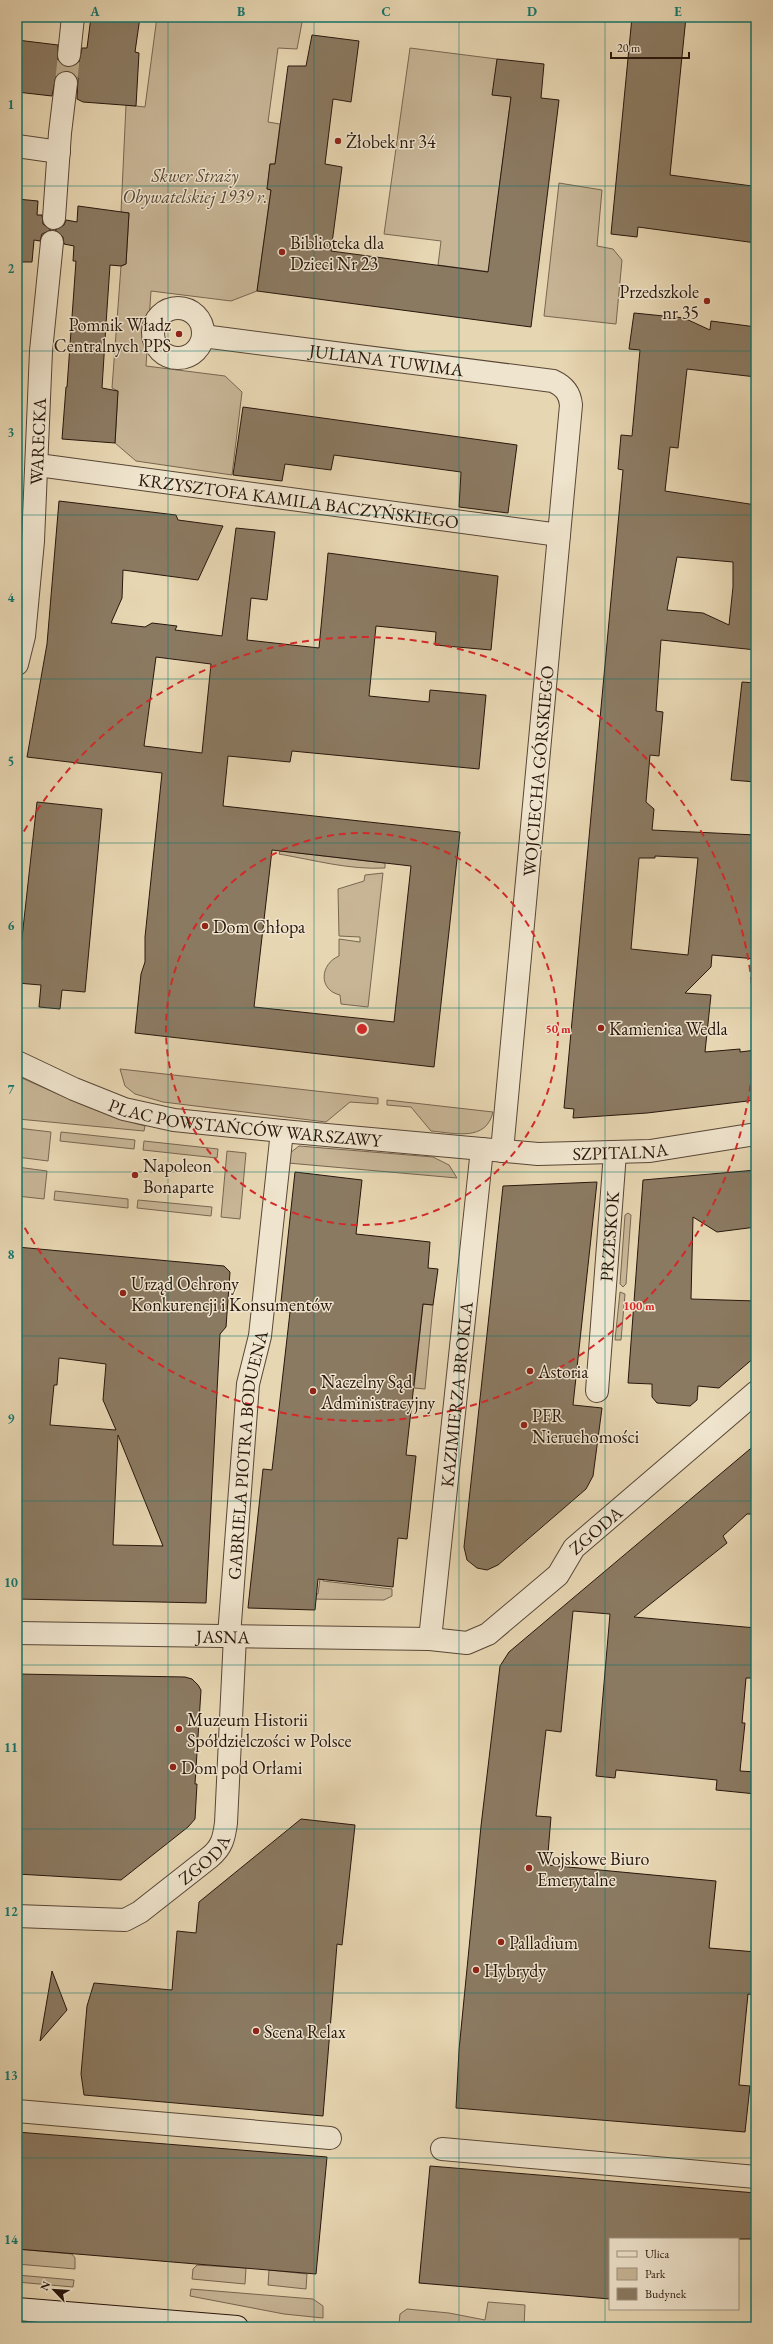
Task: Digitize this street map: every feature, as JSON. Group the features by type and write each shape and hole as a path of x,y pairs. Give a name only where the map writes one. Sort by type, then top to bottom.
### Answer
{"street":[{"path":"69,55 73,17"},
{"path":"54,218 66,83"},
{"path":"17,146 59,152"},
{"name":"WARECKA","path":"17,664 24,636 38,465 41,351 52,242"},
{"name":"JULIANA TUWIMA","path":"203,336 553,381 567,392"},
{"name":"WOJCIECHA GÓRSKIEGO","path":"492,1150 559,535 571,405 567,392"},
{"name":"KRZYSZTOFA KAMILA BACZYŃSKIEGO","path":"38,465 559,535"},
{"name":"PLAC POWSTAŃCÓW WARSZAWY","path":"17,1062 74,1089 124,1109 174,1120 492,1150"},
{"name":"GABRIELA PIOTRA BODUENA","path":"232,1636 248,1384 260,1336 282,1131"},
{"name":"SZPITALNA","path":"492,1150 538,1154 615,1153 698,1145 756,1134"},
{"name":"KAZIMIERZA BROKLA","path":"430,1639 492,1150"},
{"name":"PRZESKOK","path":"597,1391 615,1153"},
{"name":"ZGODA","path":"430,1639 467,1643 488,1634 558,1575 574,1548 756,1392"},
{"name":"JASNA","path":"17,1633 430,1639"},
{"name":"ZGODA","path":"17,1916 125,1920 140,1912 210,1858 220,1847 225,1834 226,1823 232,1636"},
{"path":"17,2111 330,2138"},
{"path":"442,2149 756,2177"},
{"path":"17,2309 236,2327"}],"green space":[{"name":"Skwer Straży Obywatelskiej 1939 r.","path":"157,17 303,17 297,49 278,48 268,122 280,124 275,164 270,164 267,189 271,190 257,291 231,301 151,291 146,366 225,376 242,392 232,475 136,461 115,443 118,391 112,388 121,266 126,264 129,213 121,212 126,105 145,107"},
{"path":"410,48 497,59 511,97 490,259 491,272 438,265 441,241 384,234"},
{"path":"559,183 602,190 597,246 613,249 622,260 616,324 544,316"},
{"path":"280,851 385,863 385,868 358,868 332,864 279,854"},
{"path":"383,873 368,1007 341,1004 340,995 328,988 325,983 325,971 328,965 339,956 339,939 360,942 360,937 339,936 338,889 364,881 365,875"},
{"path":"120,1069 378,1098 378,1104 350,1102 326,1122 163,1102 135,1094 125,1086"},
{"path":"22,1078 98,1111 145,1126 144,1131 18,1119"},
{"path":"387,1100 493,1112 489,1122 484,1128 477,1132 459,1134 431,1131 411,1107 387,1105"},
{"path":"17,1128 51,1132 48,1161 17,1157"},
{"path":"61,1132 135,1140 134,1149 60,1141"},
{"path":"144,1141 218,1149 217,1158 143,1150"},
{"path":"299,1146 433,1157 449,1165 457,1178 288,1163 290,1153"},
{"path":"227,1151 246,1153 240,1219 221,1217"},
{"path":"17,1167 47,1171 44,1199 17,1196"},
{"path":"55,1191 128,1199 128,1208 54,1200"},
{"path":"138,1200 212,1207 211,1216 137,1208"},
{"path":"628,1213 631,1215 626,1284 623,1287 620,1284 625,1215"},
{"path":"620,1292 625,1294 621,1340 615,1340"},
{"path":"423,1304 433,1305 425,1389 414,1388"},
{"path":"320,1579 323,1579 323,1581 392,1589 392,1596 384,1600 308,1599 309,1594 318,1594"},
{"path":"17,2249 72,2254 75,2258 75,2269 17,2264"},
{"path":"197,2265 246,2268 245,2284 192,2279 193,2269"},
{"path":"269,2270 307,2274 306,2289 268,2285"},
{"path":"17,2275 74,2280 73,2287 17,2282"},
{"path":"191,2289 313,2299 323,2306 323,2318 284,2314 190,2296"},
{"path":"488,2302 525,2305 524,2327 437,2327 399,2324 400,2314 407,2309 449,2313 485,2320"},
{"path":"17,2321 95,2327 17,2327"}],"building":[{"path":"91,17 140,17 135,52 139,53 136,106 83,102 77,99 78,78 74,73 67,71 61,72 56,76 52,96 17,92 17,40 58,45 58,60 67,67 74,67 79,62 82,48 87,48"},
{"path":"632,17 686,17 670,175 752,186 751,191 756,191 756,243 638,227 637,237 611,234"},
{"path":"312,35 359,41 351,102 333,99 325,164 342,167 331,251 488,272 511,97 492,95 497,59 544,64 541,98 559,100 531,327 257,291 271,190 267,189 270,164 275,164 288,66 306,66"},
{"path":"17,199 38,201 37,215 42,215 43,224 51,230 42,234 40,241 34,240 32,262 17,262"},
{"path":"78,206 129,213 126,264 121,266 110,265 102,388 118,391 115,443 62,439 76,261 73,261 74,246 64,244 63,237 55,230 64,225 66,220 77,222"},
{"path":"634,313 684,318 710,330 711,321 756,327 756,377 687,369 678,448 670,447 665,491 756,505 756,650 661,640 656,711 663,712 659,756 650,755 646,802 654,809 652,830 756,835 756,959 712,955 711,967 685,993 711,995 705,1052 740,1049 740,1052 756,1050 756,1100 647,1113 573,1118 574,1109 564,1108 623,470 618,469 621,435 632,436 640,350 629,349","holes":["677,557 733,562 733,587 729,625 703,613 667,610","655,856 698,858 688,955 631,949 639,858 655,858"]},
{"path":"243,407 517,445 508,513 459,507 461,472 334,455 331,470 285,464 282,481 233,475"},
{"path":"59,501 176,515 178,520 223,526 198,580 123,570 122,598 111,623 145,627 152,623 177,626 175,630 222,636 236,528 275,532 267,600 251,598 247,640 319,648 328,553 498,576 491,650 435,645 436,632 376,626 369,696 429,702 430,690 486,695 479,769 292,751 290,762 228,756 223,806 460,832 434,1067 135,1033 141,974 145,962 145,937 162,773 27,757 47,644","holes":["156,657 211,664 202,753 144,746","272,850 411,866 394,1022 254,1007"]},
{"path":"742,682 756,683 756,782 731,780"},
{"path":"37,802 102,809 85,992 62,990 60,1009 39,1007 41,985 17,983"},
{"path":"756,1170 756,1227 717,1232 693,1217 691,1299 756,1301 756,1356 719,1388 698,1386 697,1400 690,1406 657,1403 652,1397 652,1384 628,1383 643,1180"},
{"path":"295,1172 362,1180 356,1234 430,1242 428,1268 438,1269 433,1305 423,1304 406,1455 416,1456 407,1539 398,1538 393,1587 318,1579 315,1610 248,1608 263,1469 272,1470 290,1312 280,1311"},
{"name":"Astoria","path":"597,1182 573,1405 602,1408 593,1476 586,1489 498,1565 487,1570 477,1568 467,1560 464,1547 503,1186"},
{"path":"17,1247 224,1266 230,1272 226,1327 220,1334 206,1603 17,1599 17,1339 19,1313 17,1313","holes":["59,1358 106,1364 103,1400 116,1430 50,1425 54,1385 57,1385","118,1435 163,1546 113,1545"]},
{"path":"756,1444 756,1514 747,1514 723,1536 727,1543 634,1617 756,1628 756,1678 746,1678 742,1723 745,1723 740,1771 756,1772 756,1794 716,1790 717,1780 616,1770 615,1778 596,1776 610,1614 573,1611 561,1732 546,1730 536,1816 551,1817 547,1865 716,1881 709,1948 756,1952 756,1995 748,1994 739,2085 750,2086 745,2132 456,2108 459,2050 481,1826 500,1666 509,1652"},
{"path":"17,1674 185,1677 192,1679 201,1690 195,1784 197,1784 195,1819 188,1827 121,1880 17,1874"},
{"path":"301,1819 355,1825 342,1945 337,1944 323,2116 84,2095 81,2074 87,2006 94,1983 172,1990 177,1931 196,1933 199,1902"},
{"path":"52,1971 67,2010 40,2041"},
{"path":"17,2132 327,2157 316,2274 17,2249"},
{"path":"430,2166 756,2193 756,2239 609,2238 609,2299 419,2283"}],"tunnel":[{"path":"66,83 69,55"}],"place":[{"name":"Żłobek nr 34","path":"338,141"},
{"name":"Biblioteka dla Dzieci Nr 23","path":"282,252"},
{"name":"Przedszkole nr 35","path":"707,301"},
{"name":"Pomnik Władz Centralnych PPS","path":"179,334"},
{"name":"Dom Chłopa","path":"205,926"},
{"name":"Kamienica Wedla","path":"601,1028"},
{"name":"Napoleon Bonaparte","path":"135,1175"},
{"name":"Urząd Ochrony Konkurencji i Konsumentów","path":"123,1293"},
{"name":"Astoria","path":"530,1371"},
{"name":"Naczelny Sąd Administracyjny","path":"313,1391"},
{"name":"PFR Nieruchomości","path":"524,1425"},
{"name":"Muzeum Historii Spółdzielczości w Polsce","path":"179,1729"},
{"name":"Dom pod Orłami","path":"173,1767"},
{"name":"Wojskowe Biuro Emerytalne","path":"529,1868"},
{"name":"Palladium","path":"501,1942"},
{"name":"Hybrydy","path":"476,1970"},
{"name":"Scena Relax","path":"256,2031"}]}
